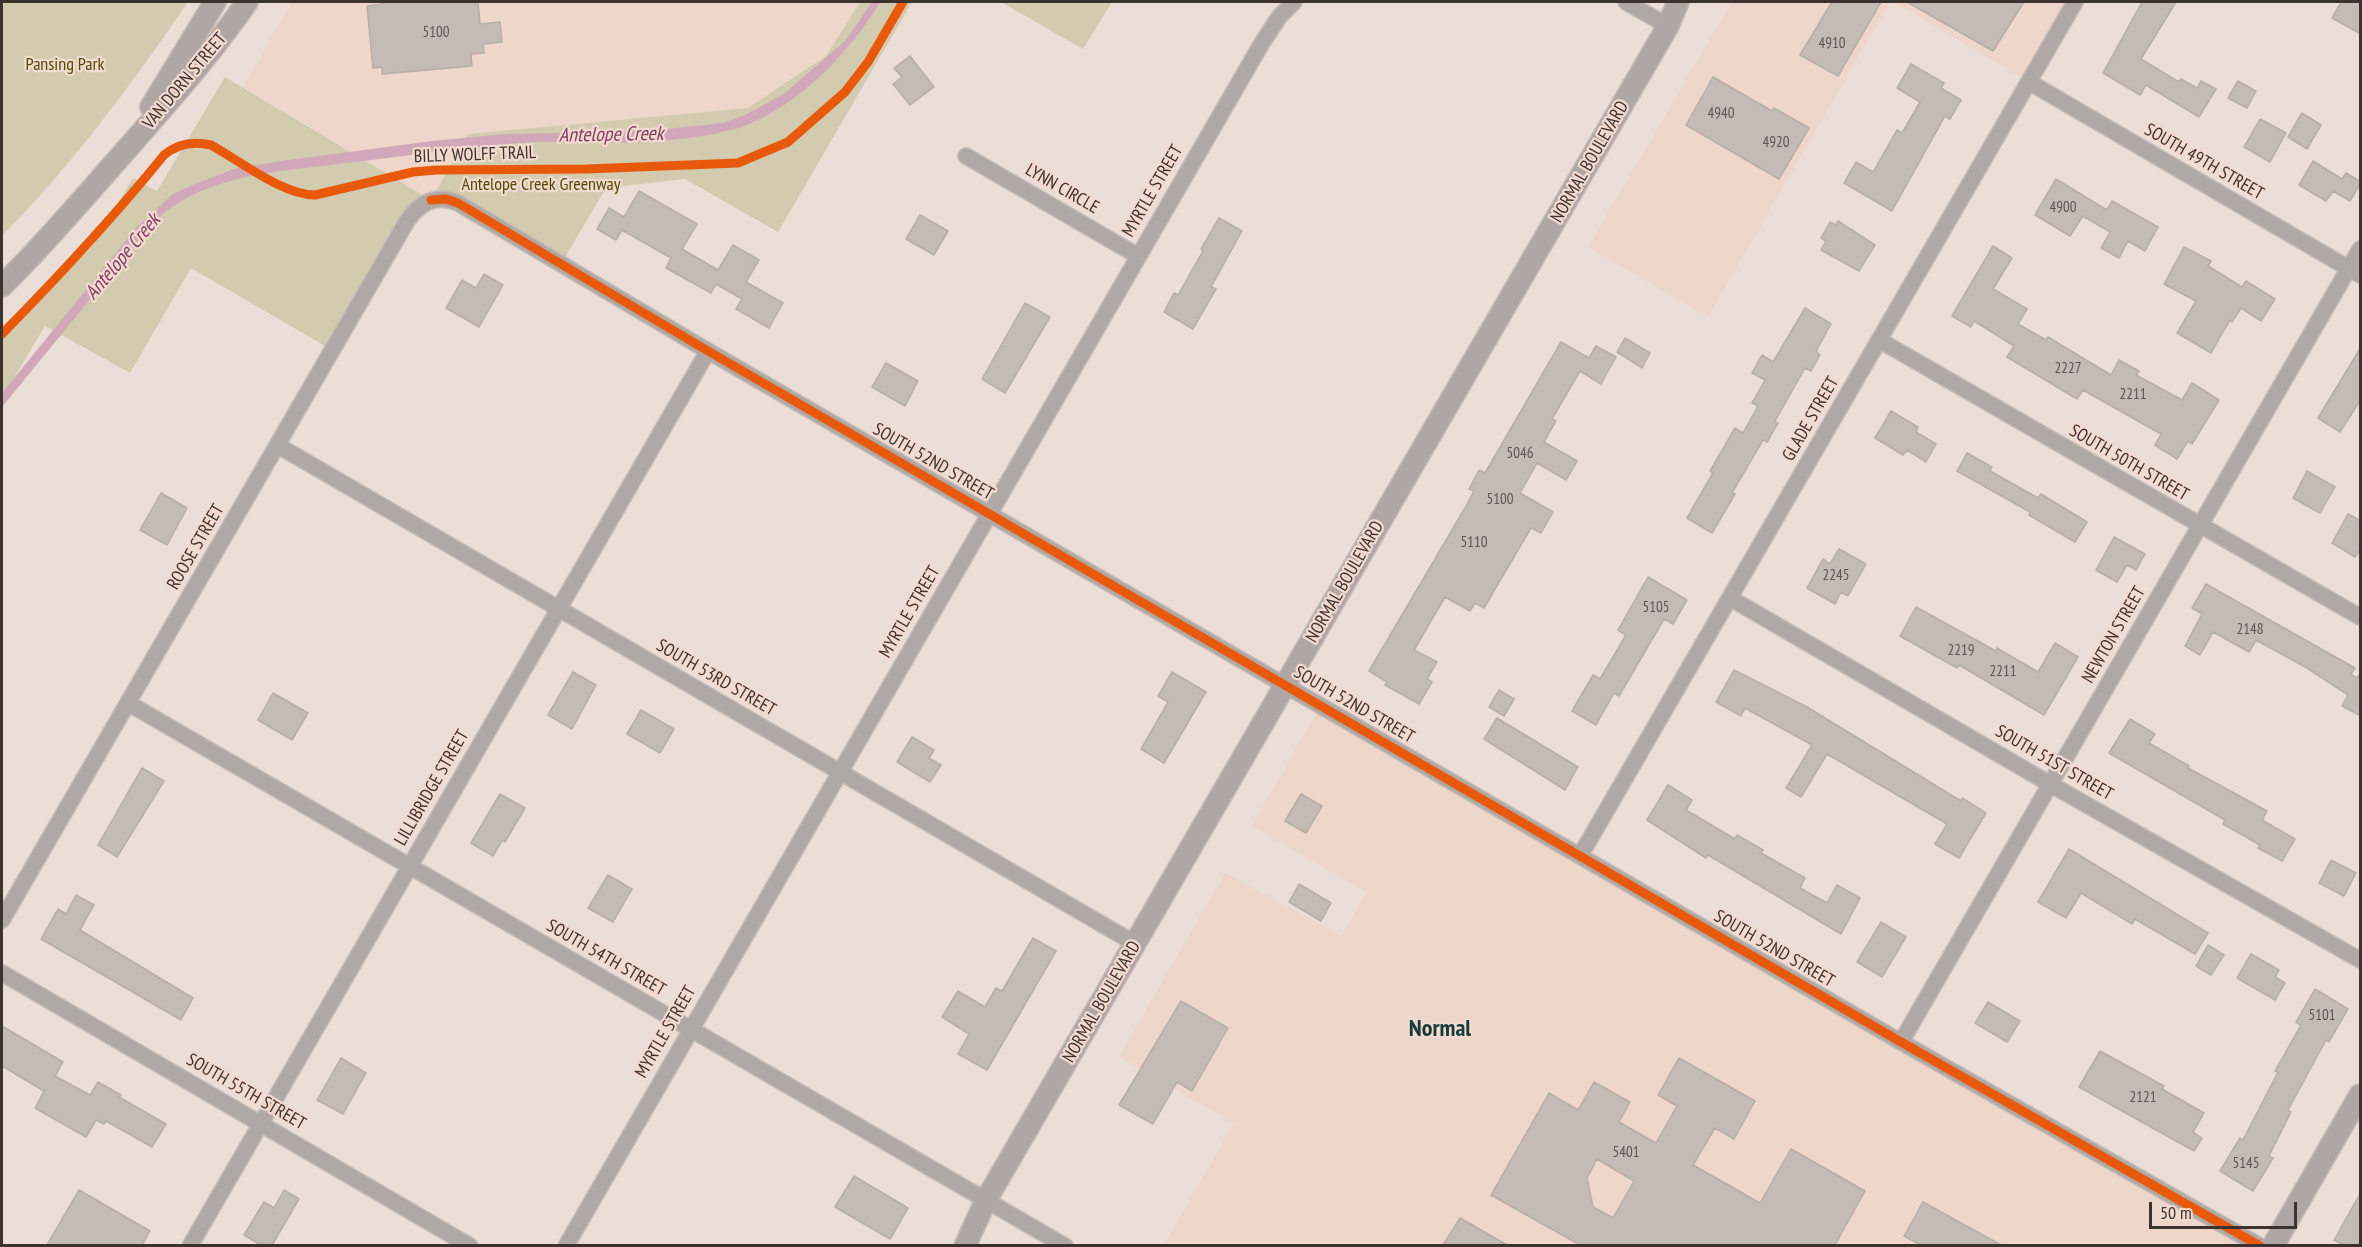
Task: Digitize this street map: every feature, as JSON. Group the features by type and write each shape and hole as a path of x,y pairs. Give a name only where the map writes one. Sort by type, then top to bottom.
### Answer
{"main road":[{"name":"VAN DORN STREET","path":"118,159 215,2"},
{"name":"VAN DORN STREET","path":"2,286 184,85 248,2"},
{"name":"NORMAL BOULEVARD","path":"965,1245 986,1200 1668,26 1678,2"},
{"name":"NORMAL BOULEVARD","path":"1668,26 1689,2"},
{"path":"2273,1245 2361,1095"},
{"name":"NORMAL BOULEVARD","path":"952,1245 986,1200"}],"street":[{"name":"MYRTLE STREET","path":"566,1245 1262,43 1279,17 1294,2"},
{"path":"1626,2 1668,26"},
{"name":"GLADE STREET","path":"1580,856 2075,2"},
{"name":"SOUTH 49TH STREET","path":"2028,82 2355,271"},
{"name":"LYNN CIRCLE","path":"966,156 1138,256"},
{"name":"SOUTH 52ND STREET","path":"431,200 446,199 458,203 708,351 1901,1042 2260,1245"},
{"name":"ROOSE STREET","path":"2,920 407,221 418,207 431,200"},
{"name":"NEWTON STREET","path":"1901,1042 2200,526 2355,271 2361,249"},
{"name":"SOUTH 50TH STREET","path":"1879,340 2361,617"},
{"name":"LILLIBRIDGE STREET","path":"190,1245 708,351"},
{"name":"SOUTH 53RD STREET","path":"277,445 1136,944"},
{"name":"SOUTH 51ST STREET","path":"1730,598 2050,784 2361,960"},
{"name":"SOUTH 54TH STREET","path":"128,703 1065,1245"},
{"name":"SOUTH 55TH STREET","path":"2,973 470,1245"}],"shaded area":[{"path":"292,2 860,2 826,56 748,108 469,134 431,200 243,87"},
{"path":"1732,2 1890,2 1708,317 1588,247"},
{"path":"1894,2 2075,2 2029,82"},
{"path":"1321,705 2241,1234 2235,1246 1164,1245 1234,1123 1119,1057 1225,873 1342,936 1366,892 1252,826"}],"green space":[{"name":"Pansing Park","path":"2,2 188,2 77,152 2,236"},
{"name":"Antelope Creek Greenway","path":"860,2 912,2 778,232 685,179 606,188 561,264 458,203 421,205 332,350 191,268 130,373 45,326 2,398 2,337 93,245 133,178 157,191 225,77 431,200 468,134 748,108 826,56"},
{"path":"1001,2 1112,2 1083,49"}],"water":[{"name":"Antelope Creek","path":"872,2 880,2 854,40 821,76 783,106 762,118 727,131 662,141 531,142 448,150 260,174 216,185 195,194 155,220 2,407 2,393 138,226 173,194 190,186 234,169 432,141 506,134 648,131 723,123 745,115 784,94 846,40"}],"building":[{"path":"382,2 478,2 480,24 500,22 502,42 483,44 484,53 471,54 472,66 382,74 382,67 373,68 367,6 382,4"},
{"path":"1832,2 1881,2 1838,76 1800,55"},
{"path":"1907,2 2024,2 1993,51"},
{"path":"2142,2 2176,2 2141,59 2179,82 2181,79 2197,88 2201,81 2216,89 2199,117 2146,85 2140,95 2103,73"},
{"path":"2341,2 2361,2 2361,34 2332,18"},
{"path":"910,56 934,87 910,105 893,84 902,77 894,68"},
{"path":"1911,64 1944,83 1941,88 1961,100 1950,119 1945,116 1892,211 1844,183 1856,162 1873,172 1897,130 1902,133 1920,102 1897,88"},
{"path":"1713,77 1772,111 1774,108 1809,128 1779,179 1686,125"},
{"path":"2238,81 2256,91 2247,108 2228,98"},
{"path":"2302,113 2321,125 2307,149 2288,137"},
{"path":"2260,119 2286,133 2270,162 2244,147"},
{"path":"2313,161 2342,179 2346,173 2361,182 2350,201 2333,191 2326,201 2299,185"},
{"path":"2056,179 2107,210 2112,201 2158,227 2145,251 2128,241 2119,258 2101,248 2110,232 2083,216 2070,236 2035,215"},
{"path":"639,191 697,224 682,249 718,270 733,245 759,260 746,282 783,303 769,328 736,309 742,299 716,284 711,293 666,268 671,258 622,230 616,240 597,229 609,208 624,217"},
{"path":"920,215 948,231 934,255 906,239"},
{"path":"1219,218 1242,231 1211,287 1216,289 1193,329 1164,312 1174,293 1178,295"},
{"path":"1838,221 1875,245 1859,271 1821,250 1826,241 1821,238 1830,222 1836,225"},
{"path":"1993,246 2012,258 1993,289 2027,309 2018,324 2046,340 2048,337 2111,375 2119,360 2139,371 2136,375 2182,400 2192,383 2219,400 2192,444 2188,441 2177,459 2155,445 2161,434 2083,390 2077,399 2007,357 2014,346 1974,321 1971,327 1952,316"},
{"path":"2184,247 2211,261 2208,266 2242,287 2246,281 2275,299 2261,321 2241,308 2232,322 2230,320 2211,353 2177,333 2196,301 2164,284"},
{"path":"484,274 503,285 479,327 446,308 462,280 476,288"},
{"path":"1025,303 1050,317 1005,393 982,379"},
{"path":"1805,308 1831,324 1816,351 1820,355 1811,371 1805,368 1775,421 1778,423 1767,442 1763,440 1712,533 1687,518 1713,473 1710,471 1735,428 1743,433 1758,406 1752,403 1765,380 1752,373 1762,355 1773,362"},
{"path":"1625,338 1650,353 1642,368 1617,352"},
{"path":"1561,342 1589,358 1596,346 1616,357 1601,384 1580,371 1552,419 1556,421 1544,442 1577,461 1566,480 1537,463 1520,493 1553,512 1541,533 1531,528 1484,608 1475,603 1470,611 1445,597 1414,650 1437,662 1427,679 1432,682 1419,704 1385,685 1387,682 1369,671 1465,508 1474,491 1469,489 1479,470 1485,473"},
{"path":"2361,347 2361,399 2340,432 2318,418"},
{"path":"886,363 918,381 905,406 872,387"},
{"path":"1891,411 1918,427 1916,432 1936,444 1926,462 1907,450 1903,455 1875,438"},
{"path":"1967,453 1992,467 1990,471 2038,498 2041,494 2087,522 2075,542 2029,515 2030,512 1957,471"},
{"path":"2307,471 2335,487 2320,513 2293,498"},
{"path":"161,493 187,508 167,545 140,530"},
{"path":"2348,514 2361,521 2361,548 2355,557 2332,543"},
{"path":"2114,537 2145,554 2136,570 2127,565 2117,582 2096,570"},
{"path":"1839,549 1866,564 1848,596 1841,592 1835,604 1807,588 1823,559 1830,564"},
{"path":"1648,577 1687,600 1673,624 1664,619 1619,696 1614,693 1596,725 1572,711 1593,675 1600,679 1626,635 1618,630"},
{"path":"2206,584 2355,668 2351,674 2357,678 2361,672 2361,716 2342,706 2348,695 2307,668 2256,640 2249,652 2213,632 2200,655 2185,646 2202,614 2192,608"},
{"path":"1916,607 1996,651 1997,648 2038,672 2055,643 2078,657 2044,715 1959,665 1957,668 1900,636"},
{"path":"1734,670 1807,707 1961,801 1962,798 1986,813 1959,858 1935,844 1947,824 1827,754 1801,797 1786,788 1812,745 1745,708 1741,716 1716,702"},
{"path":"573,672 596,685 572,729 548,715"},
{"path":"1172,672 1206,692 1164,763 1141,749 1168,702 1158,696"},
{"path":"1499,690 1514,699 1504,716 1489,707"},
{"path":"273,693 308,713 292,740 258,720"},
{"path":"641,710 674,729 660,753 627,734"},
{"path":"1497,718 1578,767 1565,790 1484,739"},
{"path":"2130,719 2155,734 2149,743 2189,766 2188,768 2267,811 2262,820 2295,839 2282,861 2258,848 2260,845 2223,824 2225,820 2109,753"},
{"path":"912,737 934,750 929,758 941,765 930,782 897,762"},
{"path":"142,768 164,781 117,857 98,845"},
{"path":"1668,785 1692,800 1686,810 1735,839 1737,835 1763,850 1761,853 1805,878 1800,888 1827,903 1837,885 1860,898 1841,934 1708,855 1706,858 1647,820"},
{"path":"500,794 525,808 505,842 502,841 493,856 471,843"},
{"path":"1301,794 1322,806 1306,833 1285,821"},
{"path":"2069,849 2208,933 2195,954 2135,919 2132,924 2081,893 2066,918 2038,902"},
{"path":"2331,860 2356,873 2344,896 2319,883"},
{"path":"608,875 632,889 613,922 588,908"},
{"path":"1299,884 1331,903 1321,921 1289,902"},
{"path":"76,895 94,905 80,930 193,998 181,1020 41,939 58,909 66,914"},
{"path":"1881,922 1906,937 1882,977 1857,962"},
{"path":"1033,938 1056,951 987,1070 958,1054 969,1034 942,1017 958,991 985,1007 996,988 1002,991"},
{"path":"2208,945 2224,955 2211,975 2196,966"},
{"path":"2251,954 2279,970 2275,977 2285,983 2275,1000 2237,978"},
{"path":"2315,989 2348,1009 2329,1042 2326,1040 2288,1110 2291,1112 2269,1156 2273,1158 2253,1191 2220,1171 2240,1138 2243,1140 2278,1072 2275,1071 2301,1025 2296,1022"},
{"path":"1181,1001 1228,1028 1192,1091 1177,1082 1153,1124 1119,1105"},
{"path":"1988,1002 2020,1021 2007,1042 1975,1023"},
{"path":"2,1026 63,1062 55,1076 90,1095 98,1082 166,1124 152,1147 106,1121 104,1124 96,1120 86,1137 35,1108 44,1091 2,1066"},
{"path":"2100,1051 2164,1086 2162,1089 2204,1113 2193,1132 2202,1138 2194,1151 2079,1087"},
{"path":"341,1058 366,1073 343,1114 317,1100"},
{"path":"1679,1058 1755,1101 1734,1139 1715,1128 1693,1165 1760,1203 1791,1149 1865,1191 1835,1245 1580,1245 1491,1195 1549,1093 1578,1110 1594,1082 1630,1102 1619,1122 1656,1143 1677,1106 1658,1095","holes":["1597,1159 1634,1181 1613,1218 1593,1207 1587,1178"]},
{"path":"854,1176 908,1208 890,1239 835,1207"},
{"path":"79,1190 150,1231 142,1245 47,1245"},
{"path":"284,1190 299,1199 272,1245 261,1245 244,1235 264,1202 274,1208"},
{"path":"2361,1192 2361,1239 2357,1245 2344,1245 2334,1240"},
{"path":"1923,1202 2001,1245 1921,1245 1904,1236"},
{"path":"1460,1218 1507,1245 1443,1245"}],"cycle path":[{"name":"BILLY WOLFF TRAIL","path":"2,334 85,246 164,155 181,146 192,143 211,145 276,183 303,194 315,195 413,172 437,170 587,169 738,163 788,142 845,92 868,62 903,2"},
{"path":"431,200 446,199 458,203 708,351 1901,1042 2260,1246"}],"district":[{"name":"Normal","path":"1440,1029"}]}
